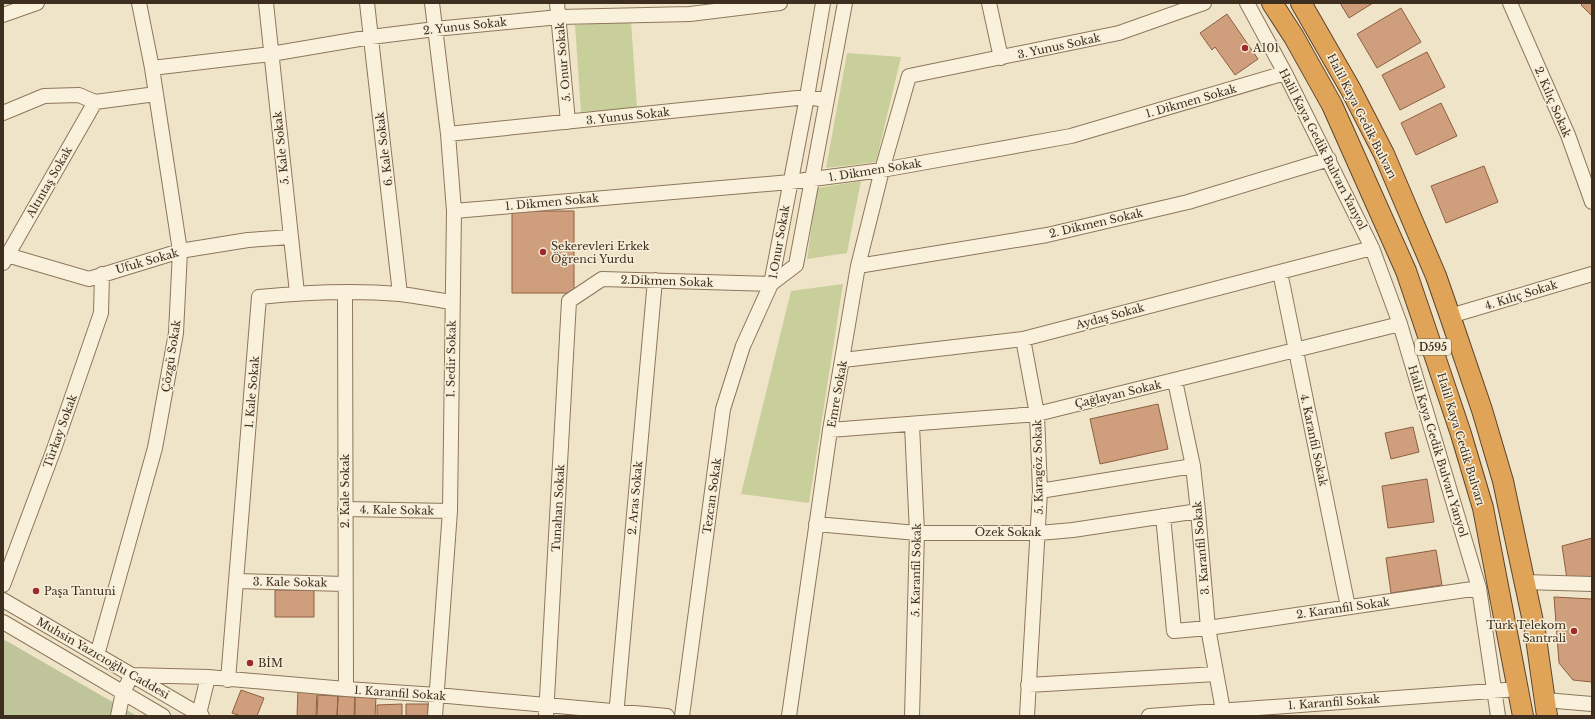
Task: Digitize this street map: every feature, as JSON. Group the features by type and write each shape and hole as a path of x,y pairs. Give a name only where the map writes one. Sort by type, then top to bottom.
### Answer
{"highway":[{"name":"Halil Kaya Gedik Bulvarı","path":"1272,3 1294,37 1332,106 1406,271 1461,434 1483,508 1523,716"},
{"name":"Halil Kaya Gedik Bulvarı","path":"1301,3 1351,90 1384,154 1436,276 1450,316 1482,410 1503,481 1535,631 1546,708"}],"street":[{"path":"3,15 36,3"},
{"name":"Çözgü Sokak","path":"97,655 155,448 176,333 180,251 152,68 140,3"},
{"name":"5. Kale Sokak","path":"266,3 297,293"},
{"name":"6. Kale Sokak","path":"367,3 400,294"},
{"name":"1. Sedir Sokak","path":"432,3 448,134 454,211 450,511 435,716"},
{"name":"5. Onur Sokak","path":"557,3 568,122"},
{"name":"2. Yunus Sokak","path":"152,68 271,54 371,37 435,29 559,17 780,3"},
{"name":"1.Onur Sokak","path":"771,284 807,97 823,3"},
{"name":"1.Onur Sokak","path":"771,284 796,265 845,3"},
{"path":"989,3 1000,58"},
{"name":"3. Yunus Sokak","path":"909,76 1119,33 1204,3"},
{"name":"Halil Kaya Gedik Bulvarı Yanyol","path":"1247,3 1329,159 1372,248 1400,324 1479,588 1498,716"},
{"name":"2. Kılıç Sokak","path":"1510,3 1568,135 1592,202"},
{"name":"1. Dikmen Sokak","path":"454,211 812,180 882,170 1072,136 1285,73"},
{"name":"Emre Sokak","path":"789,716 830,430 858,266 882,170 909,76"},
{"path":"3,113 44,96 79,95 95,102 156,94"},
{"name":"3. Yunus Sokak","path":"448,134 807,97 826,100"},
{"name":"Altıntaş Sokak","path":"5,259 95,102"},
{"name":"2. Dikmen Sokak","path":"858,266 1047,235 1188,202 1329,159"},
{"name":"Ufuk Sokak","path":"5,259 89,279 180,251 248,240 291,237"},
{"name":"Aydaş Sokak","path":"843,360 1023,339 1372,248"},
{"name":"4. Karanfil Sokak","path":"1280,272 1348,607"},
{"name":"Türkay Sokak","path":"3,585 54,449 101,313 102,274"},
{"name":"4. Kılıç Sokak","path":"1450,316 1592,274"},
{"name":"2.Dikmen Sokak","path":"570,300 602,279 771,284"},
{"name":"2. Aras Sokak","path":"616,714 655,280"},
{"name":"Tezcan Sokak","path":"682,716 723,409 743,346 771,284"},
{"name":"1. Kale Sokak","path":"228,680 260,297 297,293 400,294 452,302"},
{"name":"2. Kale Sokak","path":"345,293 346,689"},
{"name":"Tunahan Sokak","path":"546,710 570,300"},
{"name":"Çağlayan Sokak","path":"830,430 1037,414 1400,324"},
{"name":"5. Karagöz Sokak","path":"1023,339 1037,414 1040,491 1039,532 1027,716"},
{"name":"3. Karanfil Sokak","path":"1175,380 1193,466 1208,628 1224,713"},
{"name":"5. Karanfil Sokak","path":"912,424 917,532 912,716"},
{"path":"1040,491 1193,466"},
{"name":"4. Kale Sokak","path":"345,509 450,511"},
{"name":"Özek Sokak","path":"816,524 917,532 1039,532 1073,530 1198,511"},
{"name":"2. Karanfil Sokak","path":"1163,516 1174,631 1208,628 1479,588"},
{"name":"3. Kale Sokak","path":"236,581 345,584"},
{"path":"1524,582 1592,584"},
{"name":"Muhsin Yazıcıoğlu Caddesi","path":"3,600 201,715"},
{"name":"Muhsin Yazıcıoğlu Caddesi","path":"3,622 163,716"},
{"path":"1028,685 1216,674"},
{"path":"118,716 123,692 132,675"},
{"name":"1. Karanfil Sokak","path":"132,675 208,678 436,695 546,710 667,716"},
{"path":"201,715 208,678"},
{"name":"1. Karanfil Sokak","path":"1149,716 1224,713 1519,689"},
{"path":"1546,708 1592,704"}],"green space":[{"path":"631,21 637,108 581,112 575,25"},
{"path":"847,53 901,57 876,162 826,168"},
{"path":"861,181 847,253 807,259 817,188"},
{"path":"843,284 809,503 741,494 791,291"},
{"path":"3,639 137,716 3,716"}],"building":[{"path":"1340,3 1373,3 1349,18"},
{"path":"1583,3 1592,3 1592,16 1581,5"},
{"path":"1401,8 1421,42 1377,68 1357,34"},
{"path":"1227,14 1258,59 1235,75 1215,47 1212,50 1200,33"},
{"path":"1427,52 1445,87 1400,110 1382,75"},
{"path":"1441,103 1457,136 1416,155 1401,123"},
{"path":"1484,166 1498,202 1446,223 1431,186"},
{"name":"Şekerevleri Erkek Öğrenci Yurdu","path":"512,211 574,211 574,293 512,293"},
{"path":"1158,404 1168,449 1100,464 1090,419"},
{"path":"1413,427 1419,452 1391,459 1385,433"},
{"path":"1427,479 1434,522 1388,528 1382,486"},
{"path":"1592,538 1592,577 1567,579 1562,546"},
{"path":"1436,550 1442,585 1391,593 1386,558"},
{"path":"275,590 314,590 314,617 275,617"},
{"name":"Türk Telekom Santrali","path":"1554,597 1592,599 1592,682 1573,680 1559,663"},
{"path":"298,689 317,689 316,716 297,716"},
{"path":"241,690 264,698 257,716 241,716 232,713"},
{"path":"318,695 338,696 337,716 317,716"},
{"path":"338,696 355,697 354,716 337,716"},
{"path":"355,697 376,697 375,716 355,716"},
{"path":"402,704 402,716 377,716 377,705"},
{"path":"406,704 428,704 428,716 406,716"}],"place":[{"name":"A101","path":"1245,48"},
{"name":"Şekerevleri Erkek Öğrenci Yurdu","path":"543,252"},
{"name":"Paşa Tantuni","path":"36,591"},
{"name":"Türk Telekom Santrali","path":"1574,631"},
{"name":"BİM","path":"250,663"}]}
